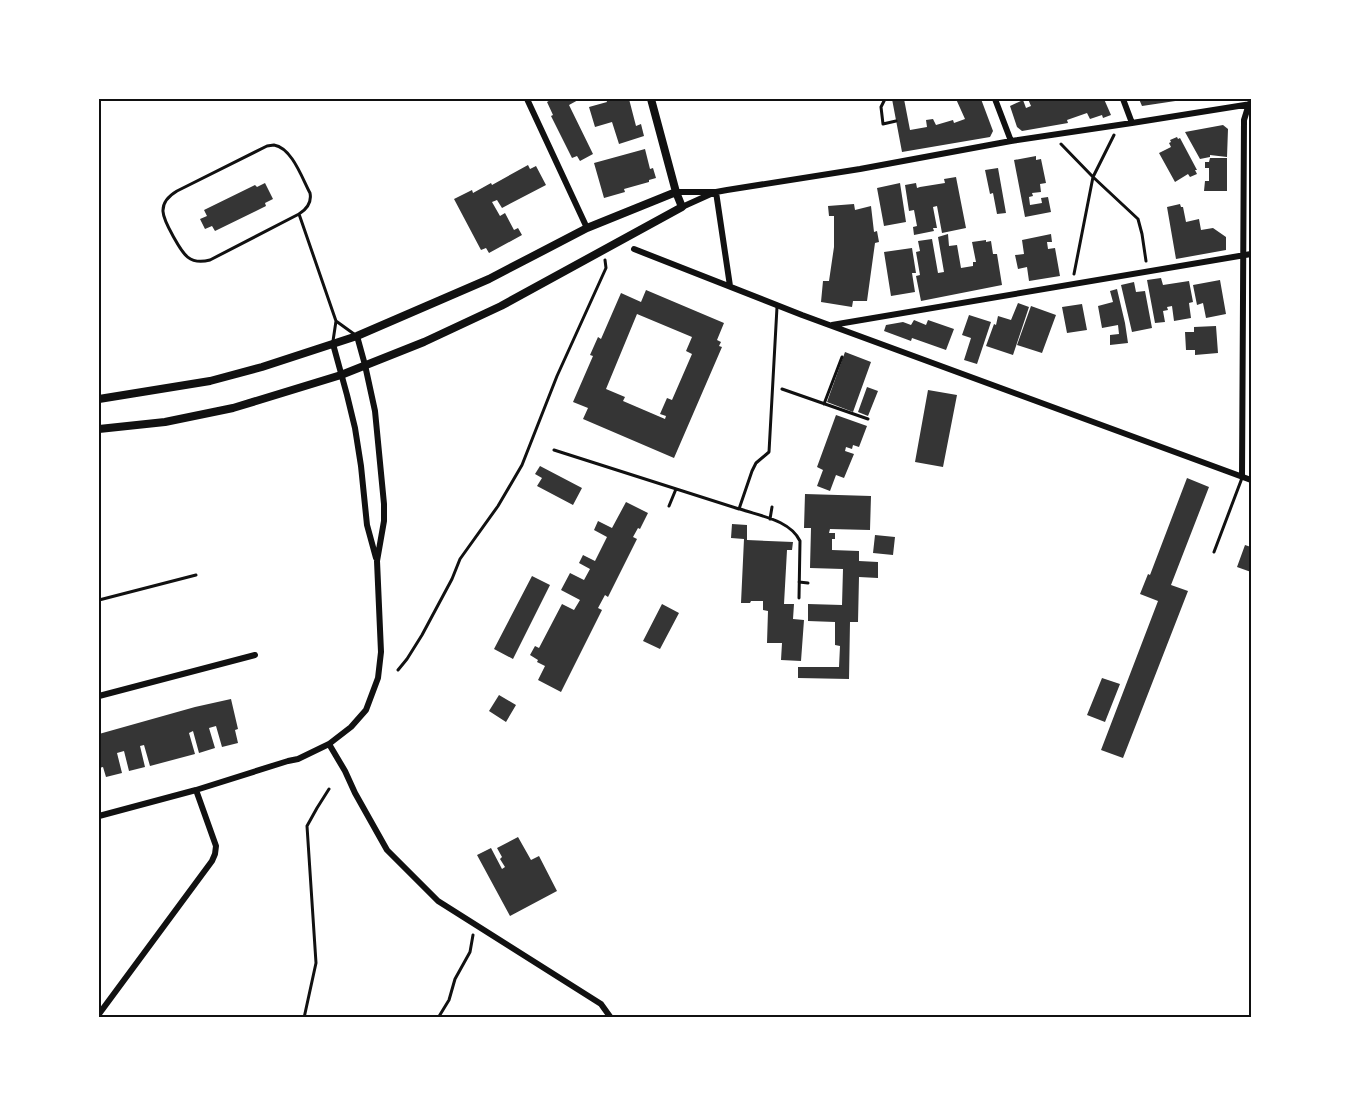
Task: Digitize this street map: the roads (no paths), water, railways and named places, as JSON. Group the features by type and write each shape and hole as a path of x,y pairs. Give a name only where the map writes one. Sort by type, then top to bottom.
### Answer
{"street":[{"path":"527,99 587,228"},
{"path":"651,99 682,207"},
{"path":"995,99 1011,141"},
{"path":"1123,99 1132,123"},
{"path":"99,399 210,381 262,367 357,336 489,279 587,228 676,192 716,192 860,169 1011,141 1250,103 1244,120 1242,477"},
{"path":"99,429 165,422 233,408 341,375 424,342 501,306 682,207 716,192"},
{"path":"716,192 730,286"},
{"path":"634,249 831,325 1251,480"},
{"path":"831,325 1251,254"},
{"path":"99,816 298,759 329,744 351,727 366,710 378,678 381,652 377,561 384,521 384,504 375,411 357,336"},
{"path":"333,344 356,438 367,525 377,561"},
{"path":"99,696 255,654"},
{"path":"329,744 387,850 438,901 601,1004 611,1018"},
{"path":"99,1014 212,861 216,846 196,790"}],"lane":[{"path":"274,145 280,146 289,153 310,193 311,199 308,207 299,214 202,262 183,254 165,222 163,207 170,195 267,146 274,145"},
{"path":"299,214 336,321 333,344"},
{"path":"739,509 756,463 769,452 778,305"},
{"path":"336,321 357,336"},
{"path":"554,450 785,525 800,541 799,598"},
{"path":"1214,552 1242,477"},
{"path":"669,506 676,489"},
{"path":"770,519 772,507"},
{"path":"99,600 196,575"},
{"path":"799,582 808,583"}]}
